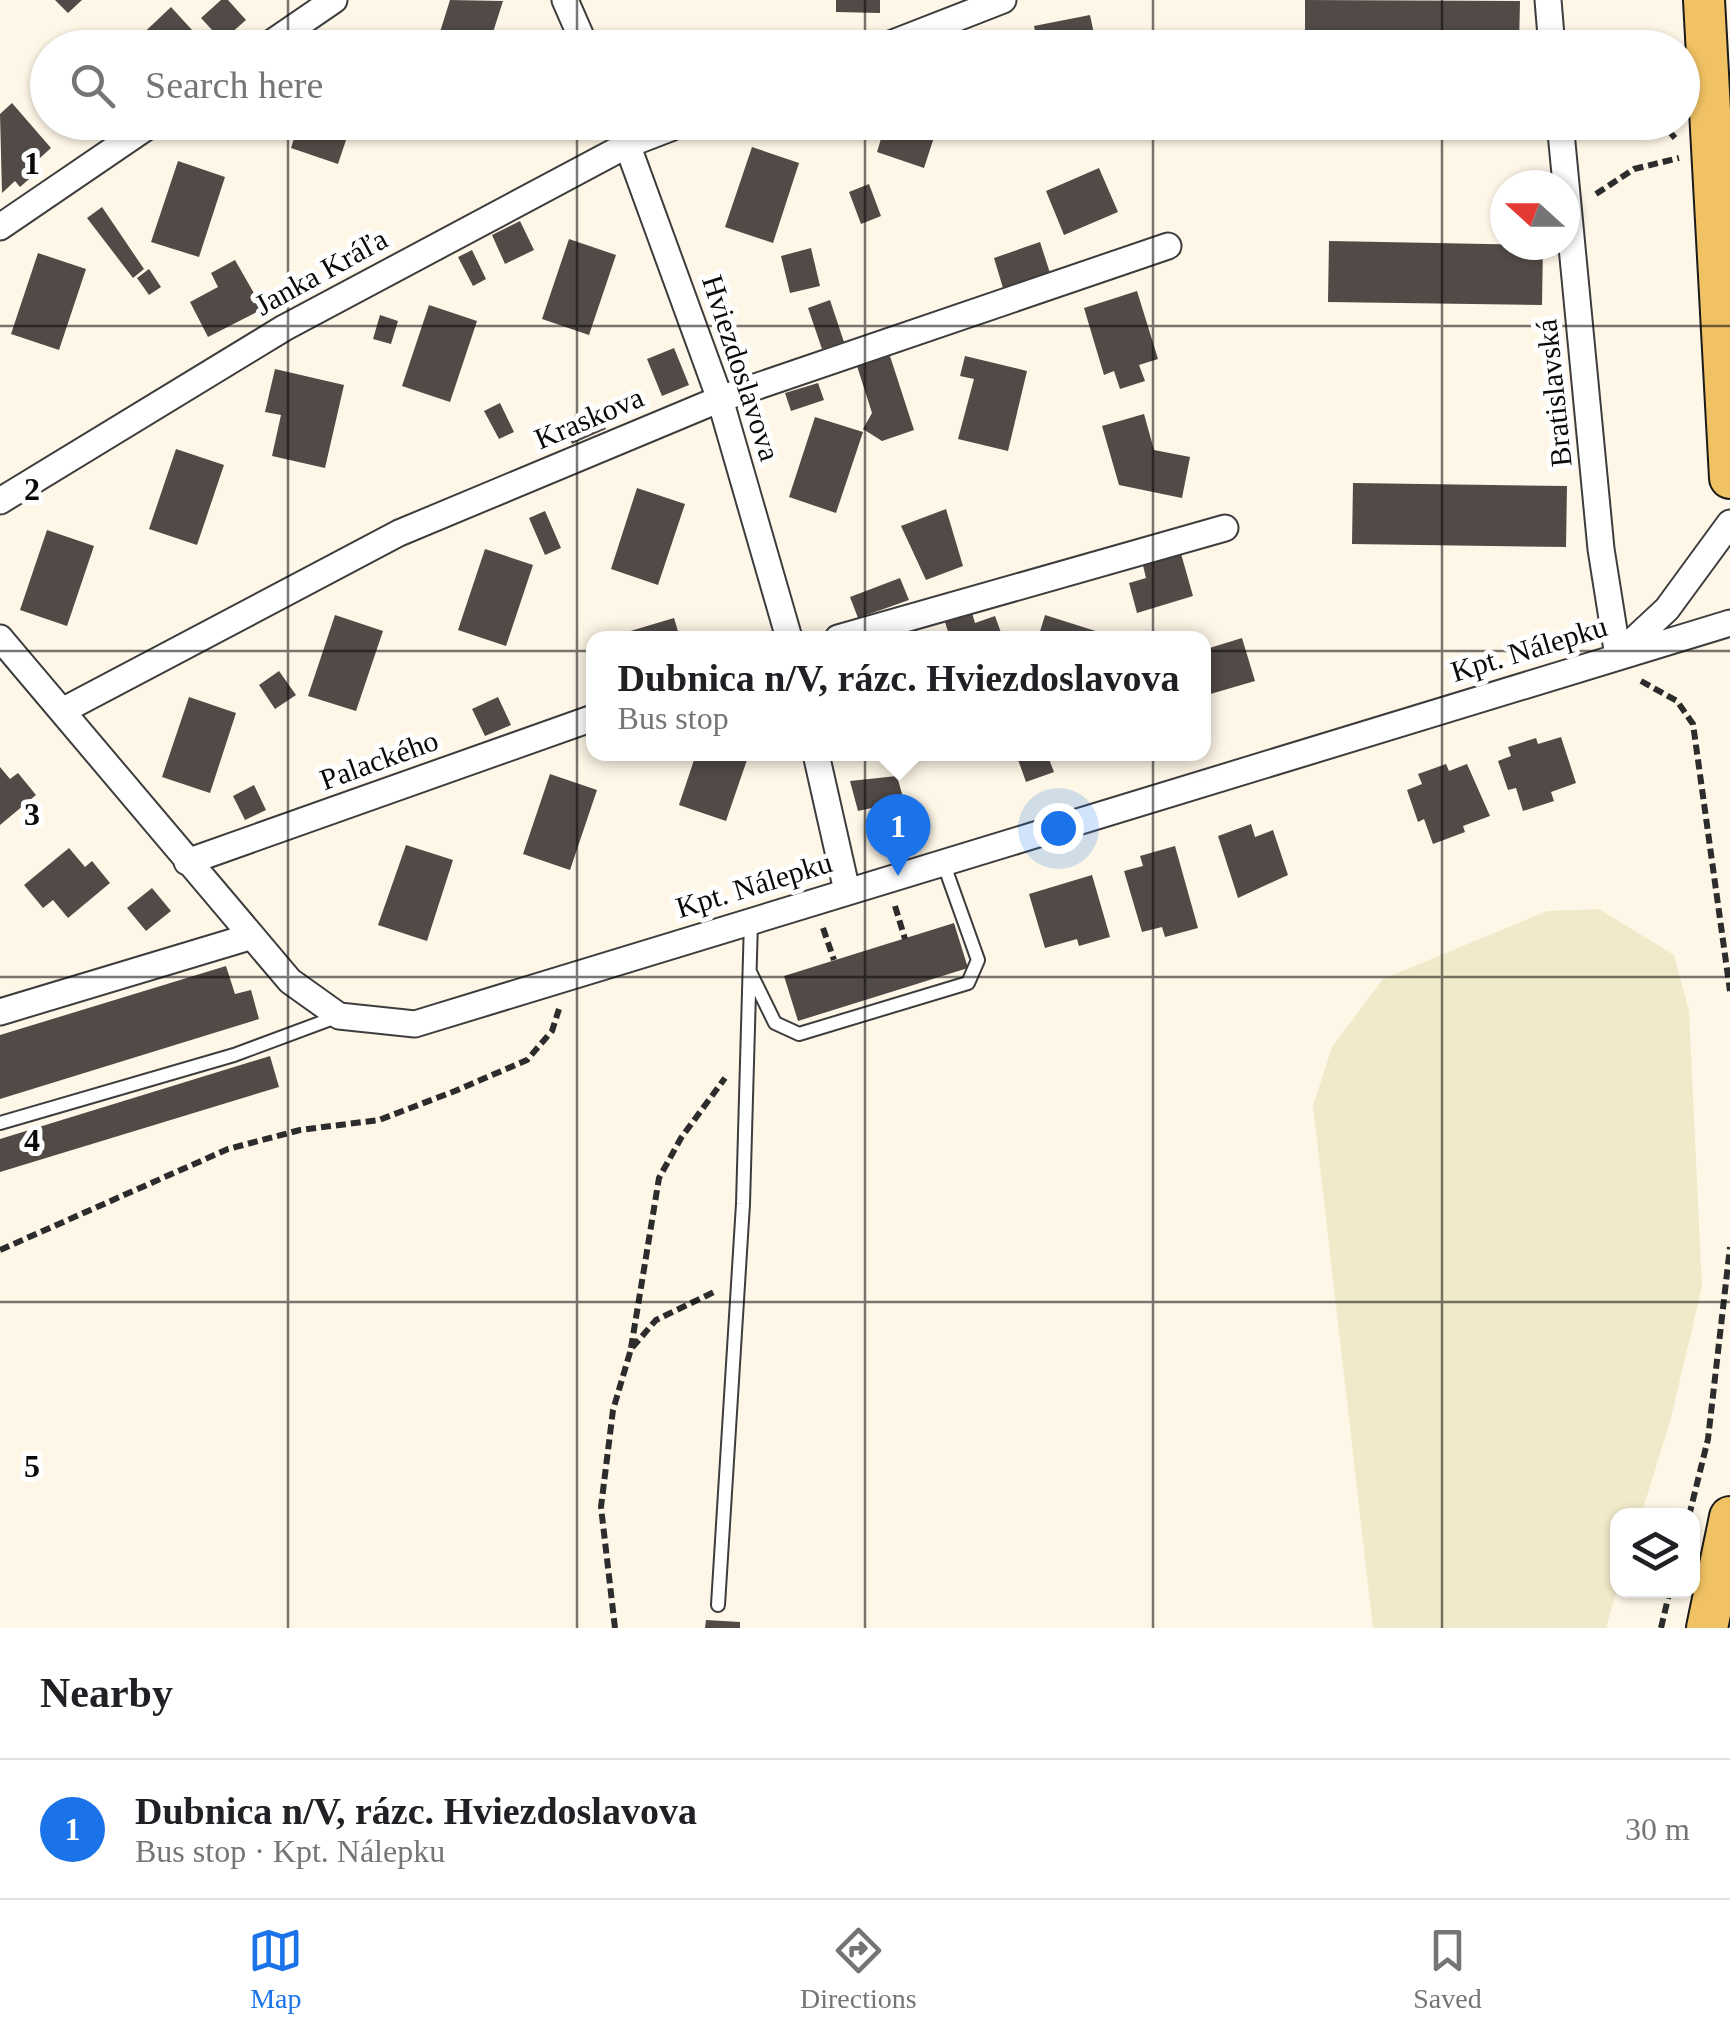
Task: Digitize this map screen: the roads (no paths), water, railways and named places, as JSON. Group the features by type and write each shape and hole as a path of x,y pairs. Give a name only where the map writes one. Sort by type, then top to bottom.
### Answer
{"main road":[{"path":"1704,0 1730,462"},
{"path":"1707,1628 1725,1520"}],"street":[{"path":"290,30 334,0"},
{"path":"564,0 578,30"},
{"path":"926,30 1003,0"},
{"path":"1548,0 1550,30"},
{"path":"0,227 128,140"},
{"name":"Janka Kráľa","path":"0,501 284,328 613,140"},
{"name":"Hviezdoslavova","path":"626,140 720,398 788,631"},
{"name":"Bratislavská","path":"1562,140 1604,568 1618,656"},
{"name":"Kraskova","path":"62,711 399,533 720,398 1168,246"},
{"path":"1618,656 1667,609 1730,523"},
{"path":"863,631 1225,528"},
{"name":"Kpt. Nálepku","path":"0,638 290,981 339,1016 415,1024 1730,623"},
{"name":"Palackého","path":"186,862 586,720"},
{"path":"818,761 847,892"},
{"path":"0,1012 249,936"}],"lane":[{"path":"749,970 775,1023 799,1034 968,983 978,960 943,862"},
{"path":"718,1604 738,1270 752,919"},
{"path":"0,1123 234,1055 339,1016"}],"place":[{"name":"Dubnica n/V, rázc. Hviezdoslavova","path":"898,876"}]}
